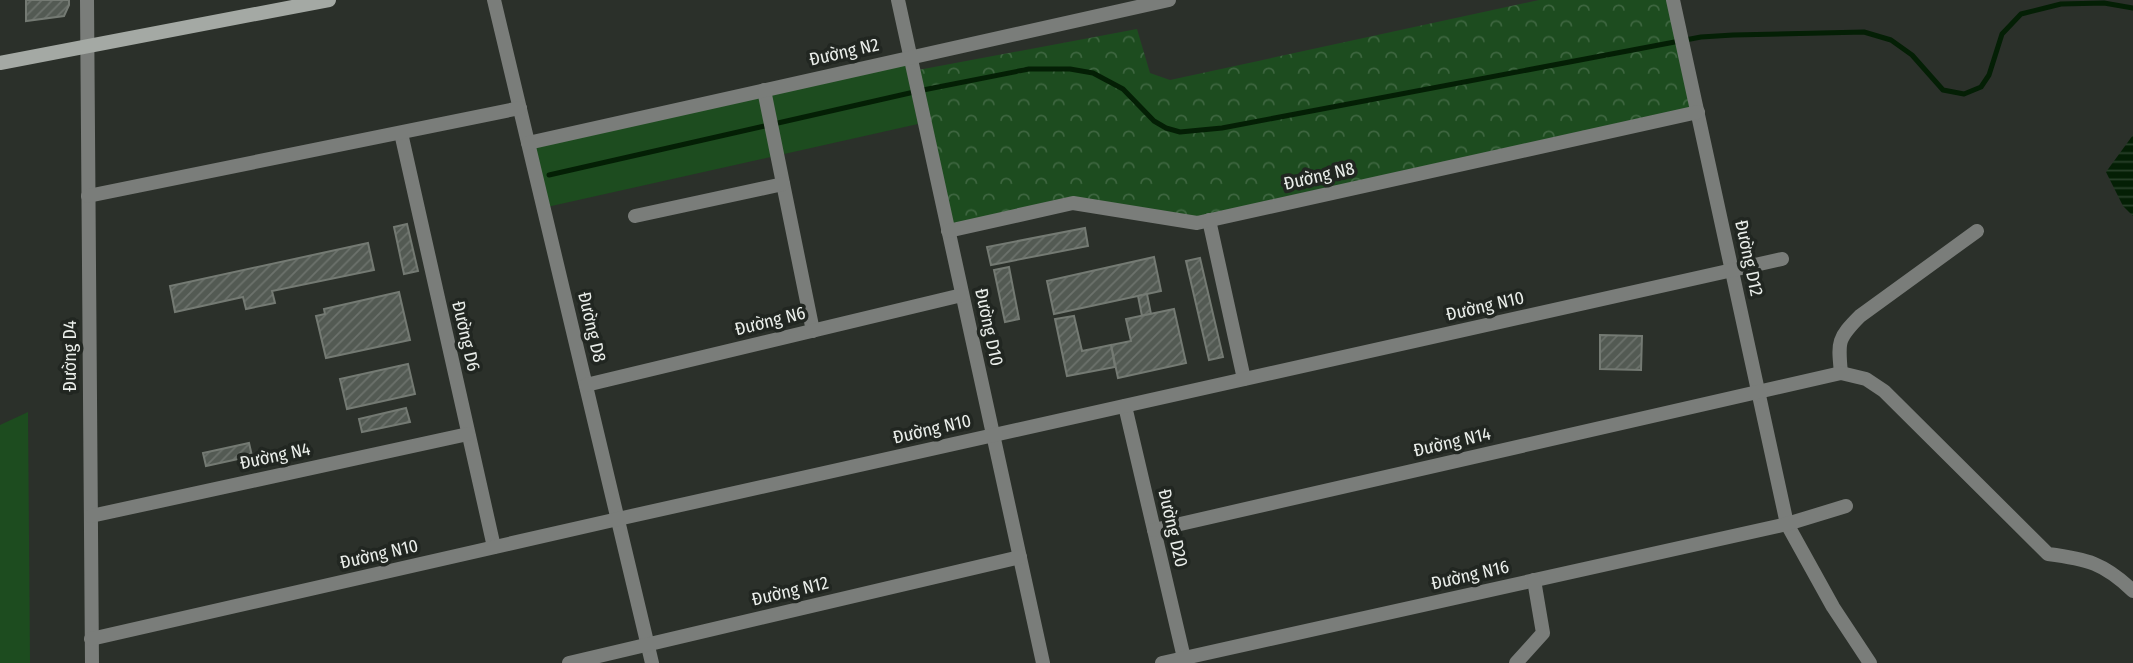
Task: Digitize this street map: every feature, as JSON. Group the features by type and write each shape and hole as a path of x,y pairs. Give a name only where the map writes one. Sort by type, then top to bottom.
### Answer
{"main road":[{"path":"0,63 329,0"}],"street":[{"name":"Đường D4","path":"87,0 92,663"},
{"name":"Đường D8","path":"494,0 652,663"},
{"name":"Đường D10","path":"898,0 1043,663"},
{"name":"Đường N2","path":"528,143 1169,0"},
{"name":"Đường D12","path":"1673,0 1787,524 1833,607 1870,663"},
{"path":"764,90 813,331"},
{"path":"88,196 520,108"},
{"name":"Đường N8","path":"948,231 1073,203 1197,223 1698,112"},
{"name":"Đường D6","path":"401,133 494,547"},
{"path":"635,216 783,184"},
{"path":"1209,220 1244,379"},
{"path":"1977,230 1860,316 1844,331 1839,349 1840,373 1866,379 1884,391 2048,554 2083,559 2116,575 2133,591"},
{"name":"Đường N10","path":"91,639 1782,259"},
{"name":"Đường N6","path":"586,385 962,295"},
{"name":"Đường N14","path":"1154,530 1840,373"},
{"name":"Đường D20","path":"1125,406 1184,658"},
{"name":"Đường N4","path":"90,516 468,434"},
{"name":"Đường N16","path":"1162,663 1787,524 1846,506"},
{"name":"Đường N12","path":"569,663 1020,557"},
{"path":"1516,663 1543,633 1534,580"}],"green space":[{"path":"1539,0 1667,0 1691,107 1197,217 1072,197 953,225 918,70 1137,29 1150,73 1170,80"},
{"path":"904,57 918,124 547,207 533,147"},
{"path":"28,412 30,663 0,663 0,425"}],"shaded area":[{"path":"2133,135 2133,216 2123,206 2106,172"}],"building":[{"path":"26,0 69,0 69,5 64,16 26,21"},
{"path":"407,224 418,271 404,274 394,227"},
{"path":"1085,228 1088,246 991,265 987,247"},
{"path":"368,243 374,270 272,291 275,303 246,309 243,297 175,312 170,286"},
{"path":"1154,257 1161,291 1054,314 1047,281"},
{"path":"1200,258 1223,357 1209,360 1186,261"},
{"path":"1009,267 1019,319 1005,322 994,270"},
{"path":"399,292 410,340 326,358 316,316 325,314 324,309"},
{"path":"1147,294 1151,314 1142,316 1138,296"},
{"path":"1174,309 1186,363 1118,378 1111,345 1131,341 1126,319"},
{"path":"1074,316 1082,351 1111,345 1115,367 1067,376 1055,319"},
{"path":"1600,335 1642,336 1641,370 1600,369"},
{"path":"408,364 415,394 347,409 340,379"},
{"path":"406,408 410,422 362,432 359,419"},
{"path":"249,443 252,456 206,466 203,453"}],"waterway":[{"path":"549,175 923,90 1029,69 1070,69 1093,73 1123,89 1154,121 1180,132 1222,128 1701,37 1864,32 1891,40 1912,55 1943,90 1964,94 1981,87 1989,75 2002,34 2021,14 2061,4 2104,3 2133,8"}]}
